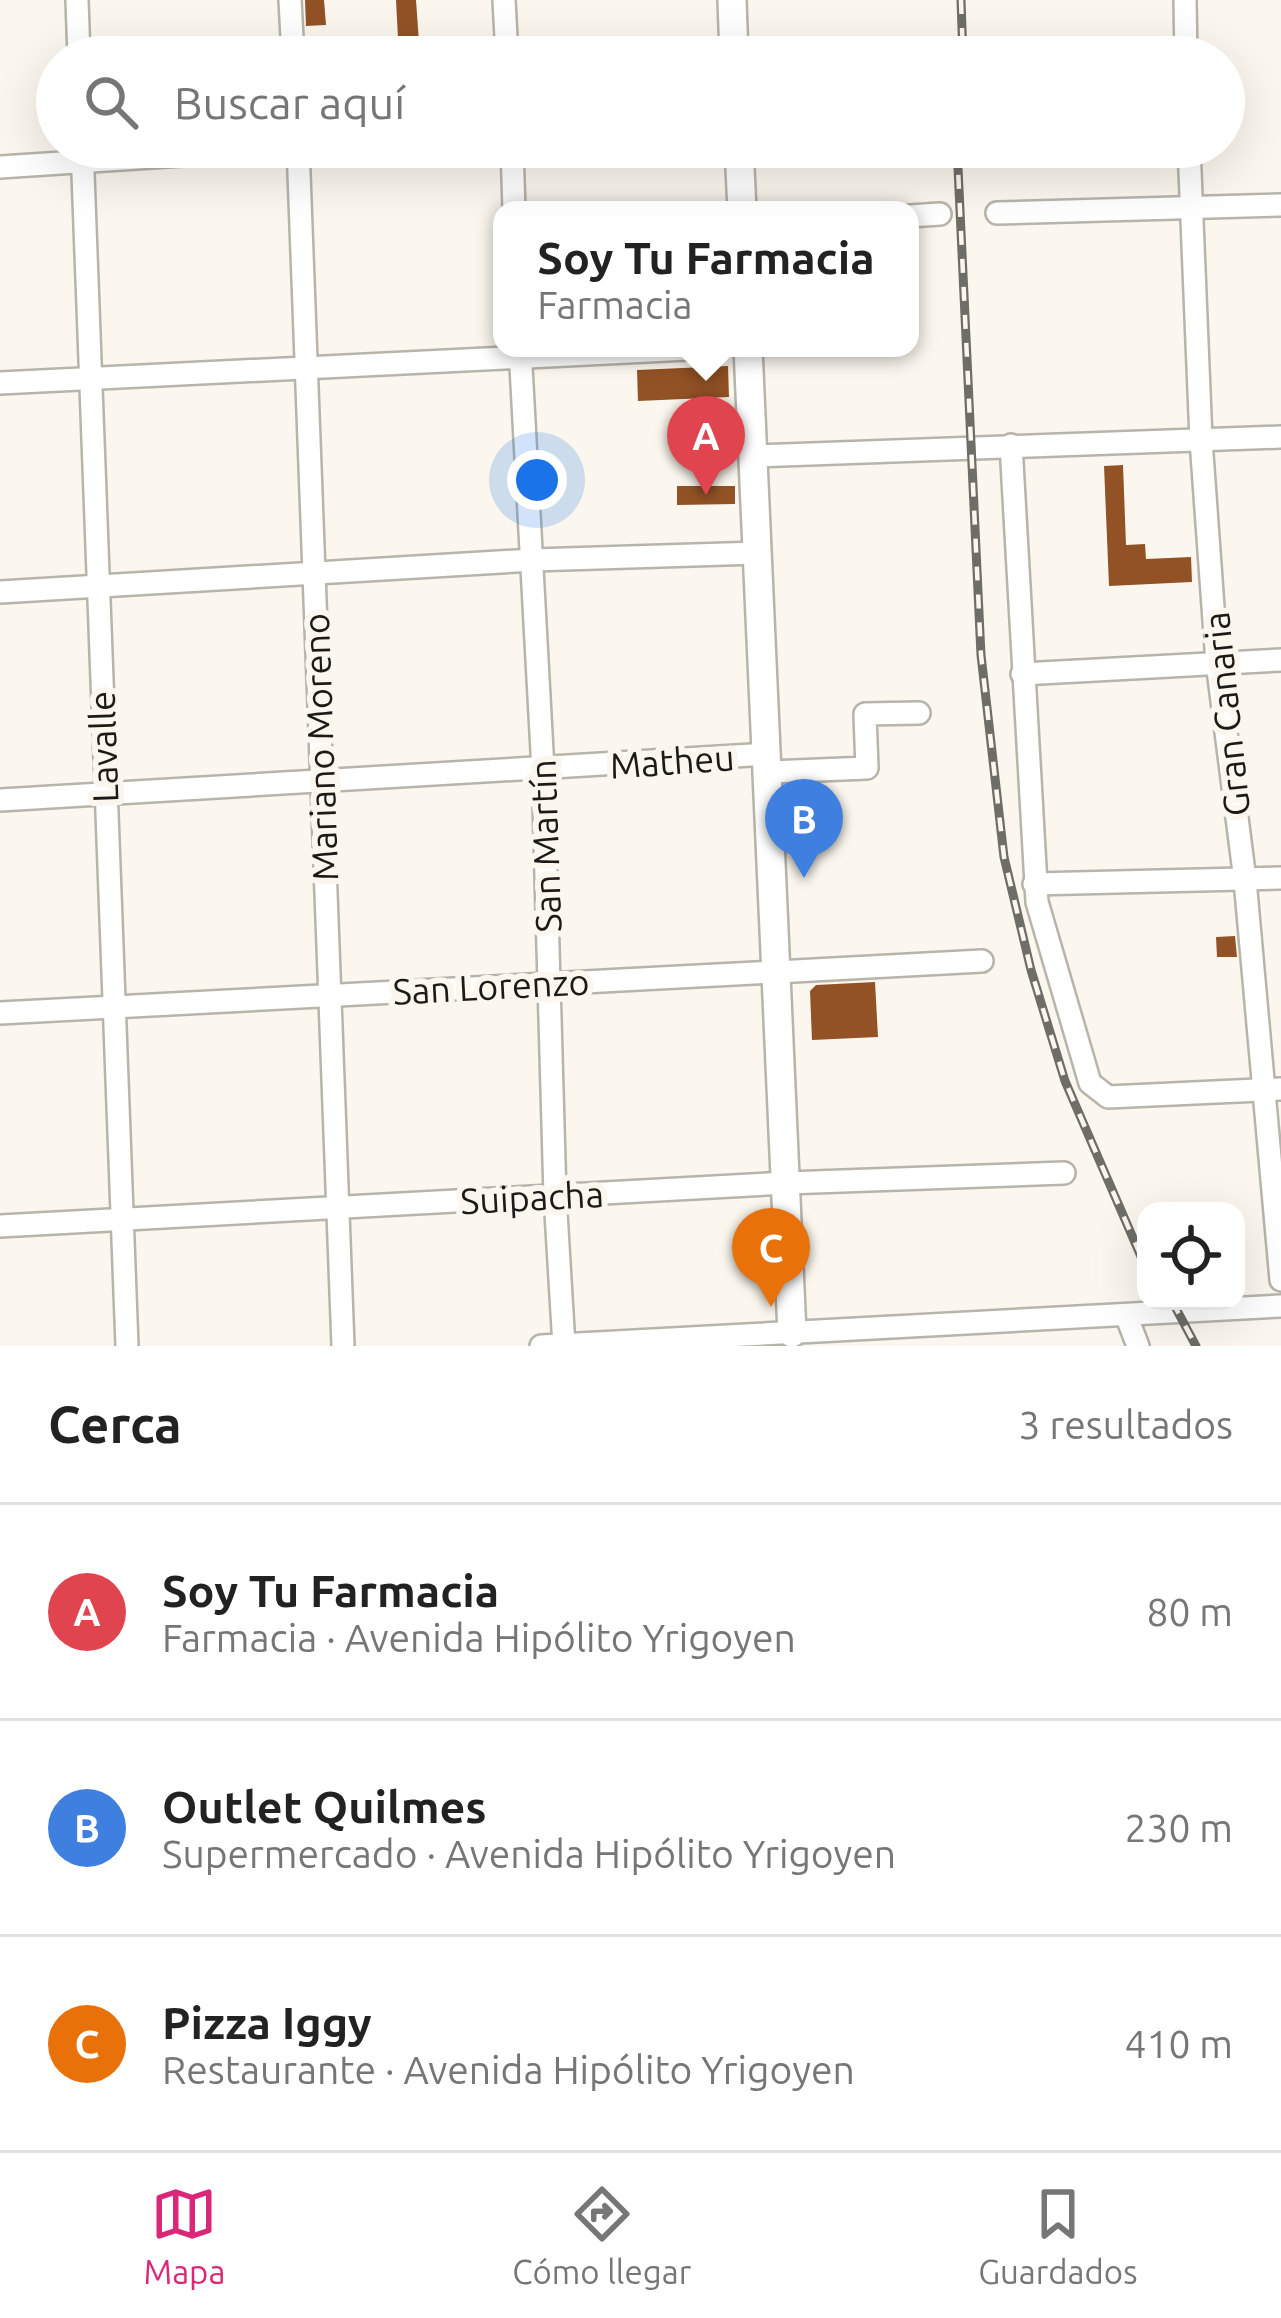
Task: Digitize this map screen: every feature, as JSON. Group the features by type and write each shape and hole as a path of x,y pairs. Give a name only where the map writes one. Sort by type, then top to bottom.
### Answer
{"main road":[{"path":"732,0 733,36"},
{"path":"740,168 742,201"},
{"path":"748,357 792,1340"}],"street":[{"path":"77,0 78,36"},
{"path":"290,0 292,36"},
{"path":"504,0 506,36"},
{"path":"1185,0 1186,36"},
{"path":"0,167 36,161"},
{"name":"Lavalle","path":"83,168 127,1346"},
{"name":"Mariano Moreno","path":"300,168 304,366 344,1346"},
{"path":"513,168 514,201"},
{"name":"Gran Canaria","path":"1189,168 1217,662 1274,1089 1281,1280"},
{"path":"997,214 1281,205"},
{"path":"919,215 940,214"},
{"path":"0,383 493,355"},
{"name":"San Martín","path":"520,357 543,770 564,1346"},
{"path":"754,456 1281,437"},
{"path":"1011,445 1034,884 1090,1083 1101,1095 1274,1089"},
{"path":"0,592 313,571 758,553"},
{"path":"1022,674 1281,660"},
{"name":"Matheu","path":"0,800 543,770 769,763 867,768 866,714 920,712"},
{"path":"1034,884 1281,878"},
{"name":"San Lorenzo","path":"0,1013 982,961"},
{"name":"Suipacha","path":"0,1226 786,1183 1064,1173"},
{"path":"541,1346 792,1340 1281,1306"},
{"path":"1126,1316 1138,1346"},
{"path":"1016,1322 1017,1346"}],"building":[{"path":"305,0 324,0 326,25 306,26"},
{"path":"396,0 416,0 419,36 398,36"},
{"path":"728,366 729,397 638,401 637,370"},
{"path":"1123,465 1126,545 1145,544 1146,559 1191,557 1192,582 1109,586 1104,466"},
{"path":"677,486 735,486 735,504 677,505"},
{"path":"1235,936 1237,957 1217,957 1216,937"},
{"path":"875,982 878,1037 812,1040 810,991 816,985"}],"railway":[{"path":"961,0 962,36"},
{"path":"958,168 981,655 1004,857 1031,970 1065,1081 1137,1247"},
{"path":"1177,1310 1196,1346"}],"place":[{"name":"Soy Tu Farmacia","path":"706,495"},
{"name":"Outlet Quilmes","path":"804,878"},
{"name":"Pizza Iggy","path":"771,1307"}]}
